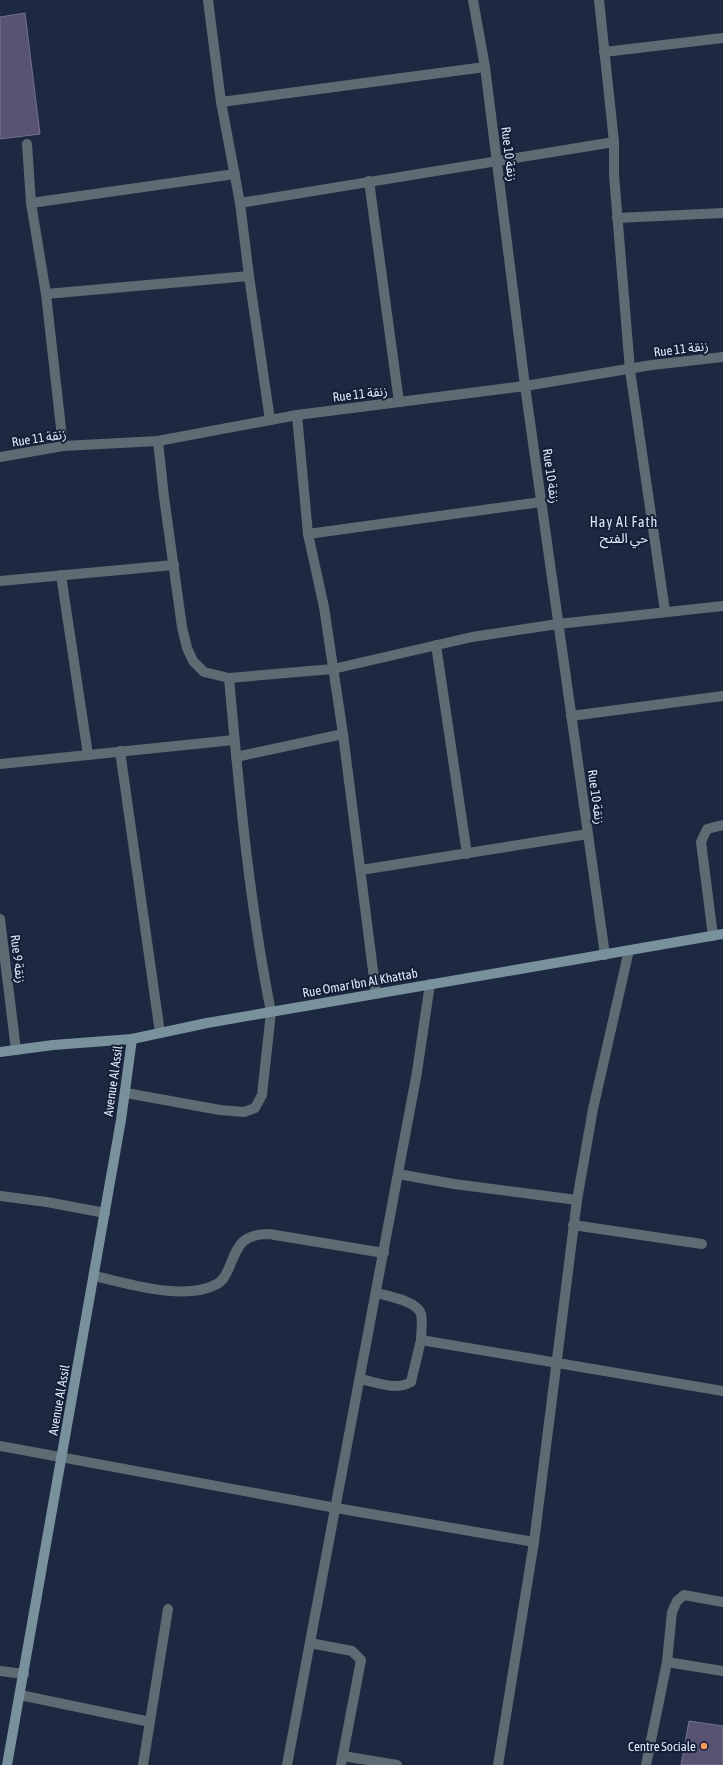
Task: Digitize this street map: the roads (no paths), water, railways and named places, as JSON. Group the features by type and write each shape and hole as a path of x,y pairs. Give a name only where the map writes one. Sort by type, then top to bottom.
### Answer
{"street":[{"path":"208,0 221,102 240,203 270,420"},
{"name":"Rue 10 زنقة","path":"474,0 497,160 525,386 605,954"},
{"path":"599,0 614,142 614,175 617,218 630,370 665,611"},
{"path":"604,52 723,38"},
{"path":"221,102 484,66"},
{"path":"240,203 614,142"},
{"path":"27,144 31,203 46,294 63,446"},
{"path":"31,203 235,174"},
{"path":"369,181 399,402"},
{"path":"617,218 723,213"},
{"path":"46,294 249,276"},
{"name":"Rue 11 زنقة","path":"0,457 63,446 158,441 297,415 525,386 630,370 652,365 723,357"},
{"path":"297,415 308,534 320,585 343,734 376,994"},
{"path":"158,441 164,497 182,626 187,648 193,661 204,672 229,678 333,669 472,637 558,624 665,611 723,606"},
{"path":"308,534 541,502"},
{"path":"0,581 174,565"},
{"path":"62,575 88,755"},
{"path":"436,646 467,854"},
{"path":"126,1093 220,1110 244,1112 255,1108 262,1095 271,1012 262,967 234,740 229,678"},
{"path":"571,716 723,696"},
{"path":"236,757 343,734"},
{"path":"0,764 234,740"},
{"path":"120,751 160,1033"},
{"path":"718,935 701,842 707,829 723,825"},
{"path":"361,870 588,834"},
{"name":"Rue 9 زنقة","path":"0,919 16,1050"},
{"name":"Rue Omar Ibn Al Khattab","path":"0,1052 53,1045 132,1039 208,1023 718,935"},
{"path":"498,1765 534,1542 573,1224 595,1102 629,950"},
{"path":"288,1765 417,1072 430,984"},
{"name":"Avenue Al Assil","path":"7,1765 126,1093 132,1039"},
{"path":"398,1174 454,1184 577,1200"},
{"path":"0,1196 47,1202 105,1213"},
{"path":"573,1224 702,1244"},
{"path":"94,1276 176,1292 206,1288 217,1284 224,1279 241,1242 255,1234 269,1234 384,1253"},
{"path":"360,1379 397,1387 404,1386 411,1382 421,1340 421,1314 418,1309 403,1300 376,1293"},
{"path":"421,1340 723,1391"},
{"path":"0,1446 62,1456 336,1508 534,1542"},
{"path":"646,1765 667,1662 672,1612 677,1601 684,1595 723,1602"},
{"path":"143,1765 168,1609"},
{"path":"310,1643 352,1652 361,1660 342,1760 397,1765"},
{"path":"667,1662 723,1671"},
{"path":"0,1671 24,1674"},
{"path":"20,1695 150,1722"}],"place":[{"name":"Centre Sociale","path":"704,1746"}],"district":[{"name":"Hay Al Fath حي الفتح","path":"624,530"}]}
